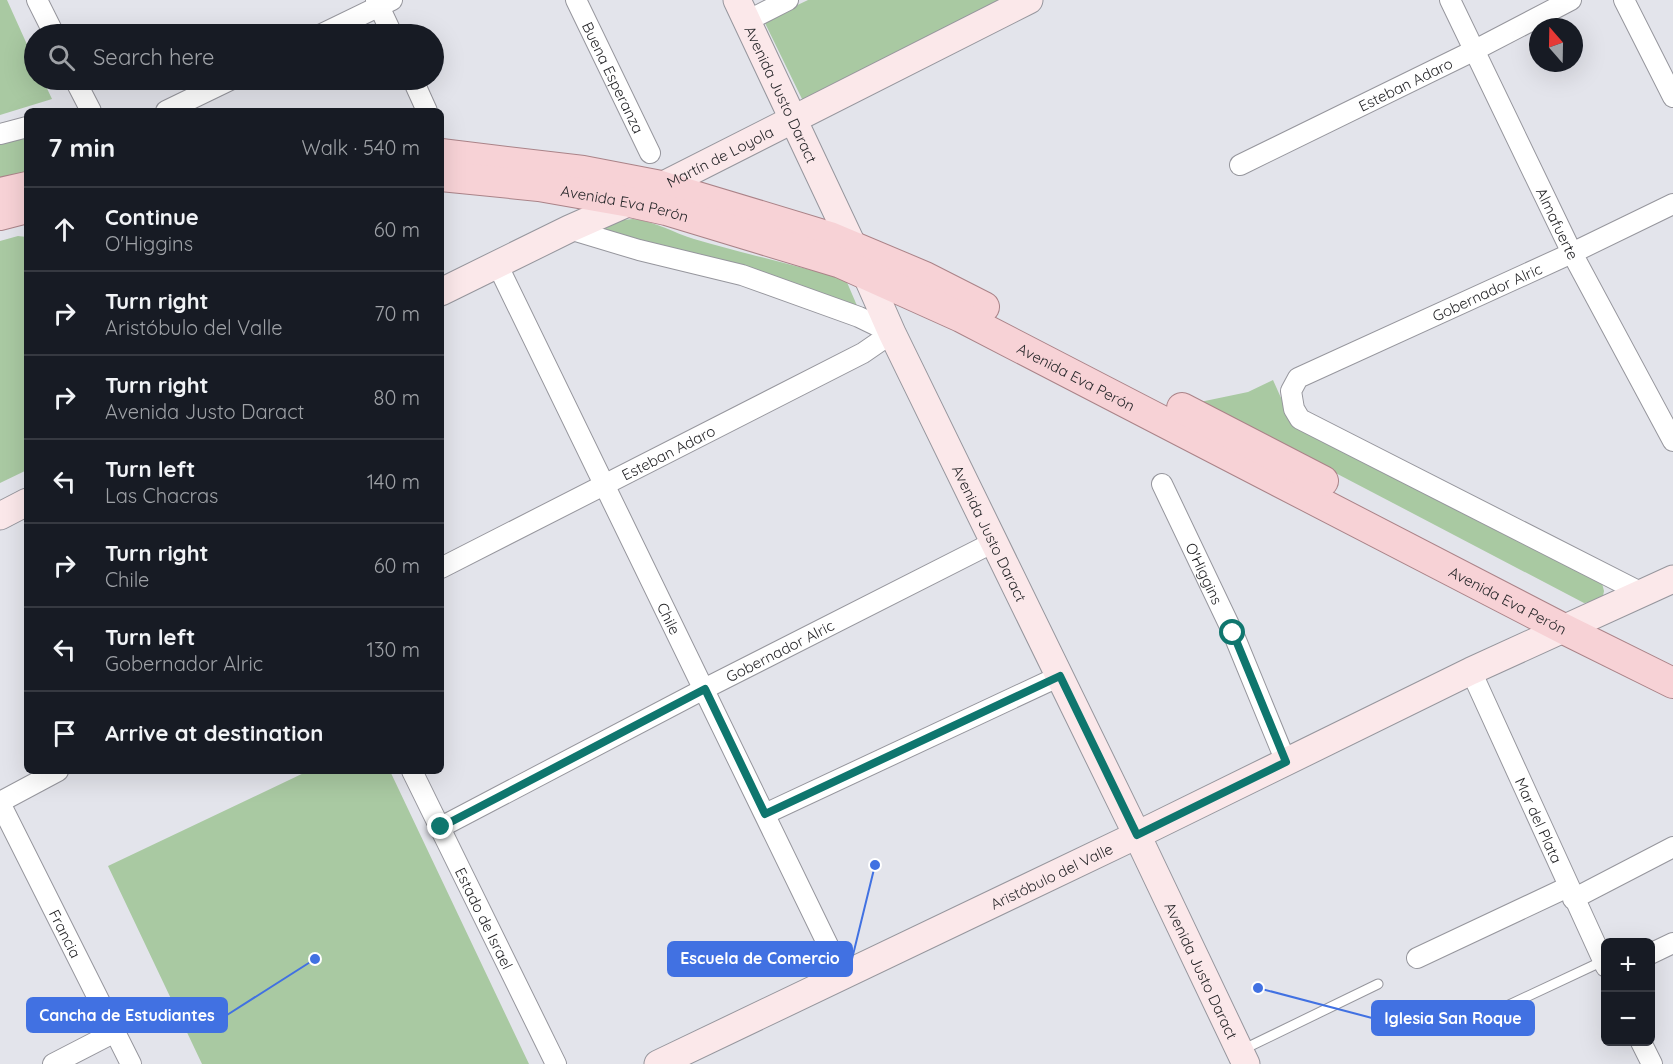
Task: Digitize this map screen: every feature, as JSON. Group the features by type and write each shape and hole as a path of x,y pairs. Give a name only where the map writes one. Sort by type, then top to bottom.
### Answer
{"main road":[{"name":"Martín de Loyola","path":"444,290 569,229 630,202 1029,0"},
{"name":"Avenida Justo Daract","path":"742,11 892,333 1243,1058"},
{"name":"Avenida Eva Perón","path":"444,154 583,171 661,186 830,237 860,261"},
{"name":"Avenida Eva Perón","path":"444,176 539,186 630,202 666,210 841,263 860,261 924,277 972,300 1576,623 1673,683"},
{"path":"0,193 24,188"},
{"path":"0,215 24,209"},
{"path":"0,516 24,504"},
{"name":"Aristóbulo del Valle","path":"658,1064 842,974 1137,835 1472,671 1673,579"},
{"name":"Avenida Eva Perón","path":"1576,623 1673,660"}],"street":[{"path":"37,0 49,24"},
{"name":"Buena Esperanza","path":"576,0 650,153"},
{"path":"742,11 788,0"},
{"name":"Almafuerte","path":"1450,0 1572,253 1673,441"},
{"name":"Esteban Adaro","path":"1240,165 1475,50 1571,0"},
{"path":"1624,0 1673,98"},
{"path":"341,24 382,2 389,24"},
{"path":"80,90 89,108"},
{"path":"172,108 209,90"},
{"path":"417,90 426,108"},
{"path":"0,134 24,128"},
{"name":"Gobernador Alric","path":"1642,593 1300,419 1294,410 1291,391 1298,378 1572,253 1673,204"},
{"path":"569,229 639,250 742,275 859,317 892,333"},
{"name":"Chile","path":"497,264 842,974"},
{"name":"Esteban Adaro","path":"444,566 863,353 892,333"},
{"name":"O'Higgins","path":"1162,484 1233,633 1286,762"},
{"name":"Gobernador Alric","path":"441,827 994,542"},
{"name":"Mar del Plata","path":"1472,671 1601,958"},
{"path":"765,814 1060,676"},
{"path":"0,803 53,774"},
{"name":"Estado de Israel","path":"414,774 556,1064"},
{"name":"Francia","path":"0,803 130,1064"},
{"path":"1417,958 1673,847"},
{"path":"1655,952 1673,943"},
{"path":"53,1064 115,1032"},
{"path":"1643,1046 1652,1064"}],"lane":[{"path":"1477,1020 1601,965"},
{"path":"1243,1058 1378,984"}],"green space":[{"path":"0,0 7,0 24,38 24,90 48,90 52,99 0,115"},
{"path":"808,0 1012,0 803,101 764,21"},
{"path":"24,135 24,174 0,180 0,141"},
{"path":"633,219 694,239 846,280 858,308 597,230 623,220"},
{"path":"24,237 24,471 0,483 0,241"},
{"path":"1273,380 1290,418 1602,583 1603,596 1592,602 1584,603 1200,402 1248,392"},
{"path":"302,774 391,774 529,1064 202,1064 108,866"}],"place":[{"name":"Escuela de Comercio","path":"875,865"},
{"name":"Cancha de Estudiantes","path":"315,959"},
{"name":"Iglesia San Roque","path":"1258,988"}],"route":[{"path":"441,827 705,689 765,814 1060,676 1137,835 1286,762 1233,633"}]}
